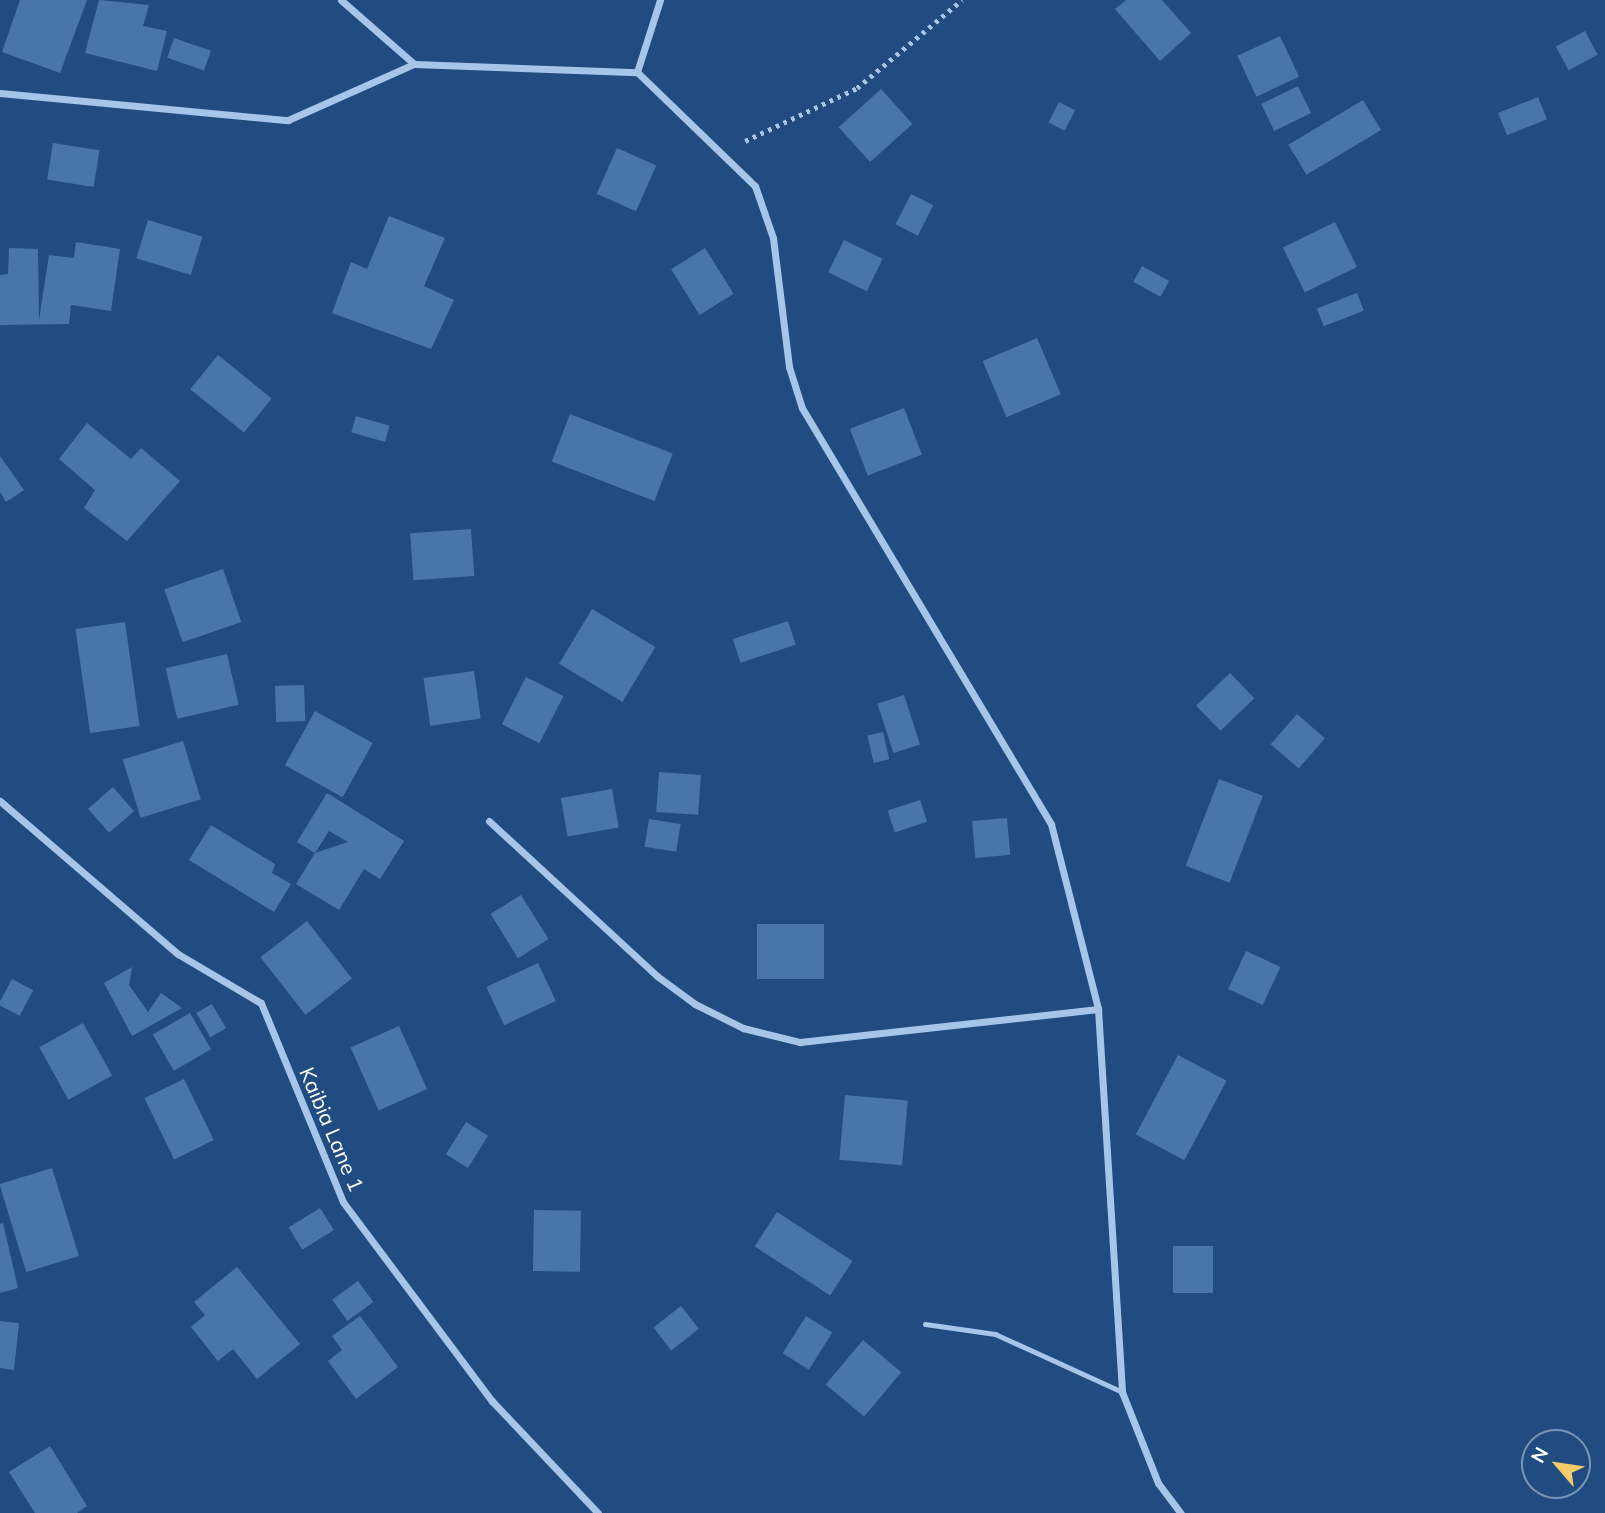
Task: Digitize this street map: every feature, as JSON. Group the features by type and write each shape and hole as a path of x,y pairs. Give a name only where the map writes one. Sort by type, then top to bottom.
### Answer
{"street":[{"path":"341,0 414,64"},
{"path":"637,72 660,0"},
{"path":"0,93 288,120 414,64 637,72 716,155 755,186 764,212 789,367 802,408 1051,824 1098,1009 1122,1391 1158,1483 1181,1513"},
{"name":"Kaibia Lane 1","path":"0,801 178,954 261,1003 343,1202 492,1401 597,1513"},
{"path":"489,821 657,976 743,1028 800,1042 1098,1009"}],"lane":[{"path":"925,1324 995,1334 1122,1391"}],"path":[{"path":"716,155 857,88 962,0"}],"building":[{"path":"20,0 87,0 60,73 2,52"},
{"path":"99,0 149,5 143,26 167,31 157,71 85,53"},
{"path":"1126,0 1162,0 1191,33 1160,61 1115,9"},
{"path":"1585,31 1598,55 1569,70 1556,46"},
{"path":"1280,36 1299,77 1256,97 1237,56"},
{"path":"174,38 211,51 204,71 167,58"},
{"path":"1298,86 1311,113 1274,131 1261,104"},
{"path":"881,89 912,124 870,162 839,127"},
{"path":"1538,97 1547,119 1507,135 1498,113"},
{"path":"1363,100 1381,130 1306,175 1288,145"},
{"path":"1059,102 1075,110 1065,131 1049,122"},
{"path":"53,143 99,150 94,187 47,180"},
{"path":"617,148 656,165 636,211 597,194"},
{"path":"911,194 933,205 918,236 896,224"},
{"path":"389,216 445,238 424,286 454,300 431,349 332,313 351,262 367,269"},
{"path":"148,220 203,237 191,275 136,258"},
{"path":"1335,222 1357,267 1305,292 1283,247"},
{"path":"844,240 883,259 867,291 828,272"},
{"path":"76,242 120,249 111,311 71,305 69,324 0,325 0,275 8,274 9,248 38,249 39,320 49,255 74,258"},
{"path":"705,248 734,294 700,315 671,269"},
{"path":"1142,266 1169,281 1160,297 1133,282"},
{"path":"1357,293 1364,311 1324,326 1317,308"},
{"path":"1037,338 1061,394 1007,417 983,361"},
{"path":"218,355 272,398 244,433 190,389"},
{"path":"904,408 922,455 868,475 850,429"},
{"path":"570,414 673,453 654,501 552,462"},
{"path":"356,416 390,426 385,442 351,432"},
{"path":"87,423 131,459 141,448 180,481 127,541 84,508 95,490 59,459"},
{"path":"0,456 24,490 6,502 0,492"},
{"path":"471,529 474,576 413,580 410,533"},
{"path":"223,569 241,622 183,642 164,589"},
{"path":"592,609 655,647 622,702 559,664"},
{"path":"788,621 796,645 741,663 733,639"},
{"path":"125,622 140,726 90,733 75,629"},
{"path":"227,654 239,705 177,719 166,668"},
{"path":"474,671 481,719 430,726 423,678"},
{"path":"1230,673 1254,698 1221,731 1196,706"},
{"path":"526,677 563,696 539,743 502,724"},
{"path":"304,685 305,721 276,722 275,686"},
{"path":"904,695 920,744 893,753 877,704"},
{"path":"315,711 373,743 343,797 285,765"},
{"path":"1297,714 1325,738 1299,768 1271,744"},
{"path":"883,732 889,759 874,763 867,736"},
{"path":"183,741 201,799 141,818 123,759"},
{"path":"659,772 701,775 698,815 656,812"},
{"path":"1219,779 1263,796 1230,883 1186,866"},
{"path":"113,787 134,811 109,833 88,809"},
{"path":"612,789 619,827 568,836 561,798"},
{"path":"327,793 404,841 380,879 364,869 339,910 296,884 315,853 297,842","holes":["329,831 348,842 315,853"]},
{"path":"920,800 927,822 895,832 888,811"},
{"path":"1007,818 1010,855 975,858 972,821"},
{"path":"649,819 681,824 676,852 645,847"},
{"path":"211,825 275,864 272,873 291,884 274,912 189,860"},
{"path":"521,895 549,939 518,958 490,914"},
{"path":"307,921 352,979 305,1015 261,957"},
{"path":"757,924 824,924 824,979 757,979"},
{"path":"1246,951 1280,967 1263,1005 1228,989"},
{"path":"538,963 556,1001 504,1025 486,987"},
{"path":"132,967 129,985 148,1012 161,993 182,1008 132,1036 104,983"},
{"path":"12,979 33,990 20,1016 0,1005"},
{"path":"212,1004 226,1028 210,1037 196,1013"},
{"path":"190,1013 211,1049 174,1071 153,1034"},
{"path":"83,1023 112,1075 68,1100 39,1047"},
{"path":"399,1026 427,1089 379,1111 351,1048"},
{"path":"1178,1055 1227,1081 1184,1160 1136,1134"},
{"path":"184,1079 214,1140 174,1159 144,1098"},
{"path":"845,1095 908,1100 902,1165 839,1160"},
{"path":"466,1122 488,1136 468,1168 446,1154"},
{"path":"52,1168 79,1256 26,1272 0,1184"},
{"path":"320,1208 334,1230 302,1250 289,1228"},
{"path":"534,1210 581,1211 580,1272 533,1271"},
{"path":"777,1212 852,1261 830,1295 755,1246"},
{"path":"3,1223 18,1288 0,1293 0,1224"},
{"path":"1173,1246 1213,1246 1213,1293 1173,1293"},
{"path":"237,1267 300,1344 257,1379 233,1349 218,1361 191,1327 205,1315 194,1302"},
{"path":"358,1281 373,1302 347,1321 332,1300"},
{"path":"681,1306 699,1329 671,1350 653,1328"},
{"path":"360,1316 398,1367 356,1399 328,1361 342,1350 332,1336"},
{"path":"806,1316 832,1332 809,1370 783,1353"},
{"path":"0,1321 19,1323 14,1370 0,1368"},
{"path":"863,1340 901,1372 864,1417 826,1384"},
{"path":"50,1446 87,1506 77,1513 35,1513 9,1472"}]}
